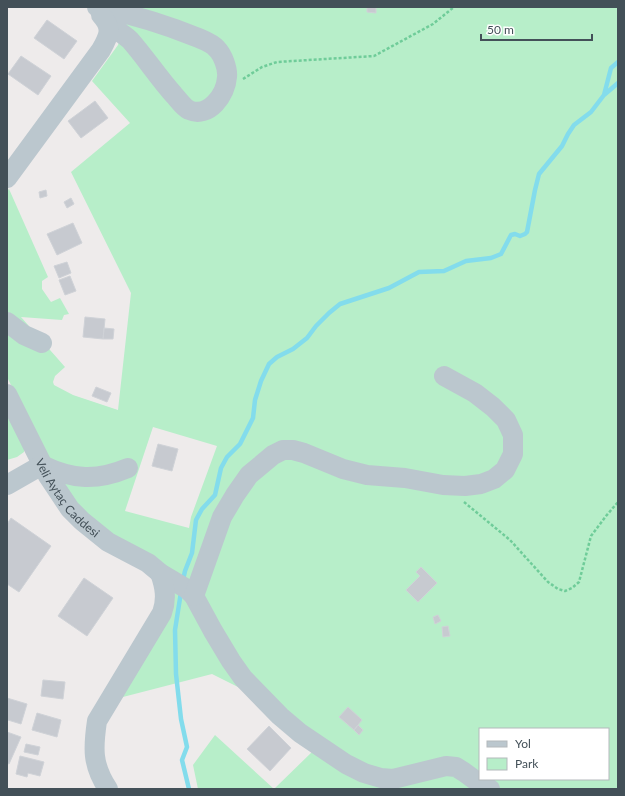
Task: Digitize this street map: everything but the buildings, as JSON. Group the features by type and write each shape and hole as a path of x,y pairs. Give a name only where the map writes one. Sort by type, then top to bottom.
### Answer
{"street":[{"path":"90,7 102,16 108,24 130,41 168,88 189,109 197,111 206,110 214,104 222,94 228,76 227,70 217,49 207,42 165,26 97,7"},
{"path":"7,178 101,50 107,40 109,31 108,24"},
{"path":"7,322 24,335 42,343"},
{"path":"108,789 95,764 94,740 97,721 165,606 181,592 222,517 248,474 273,455 283,450 293,450 304,453 343,469 367,476 405,478 452,486 481,484 494,479 505,470 513,454 513,435 506,420 494,407 475,393 444,376"},
{"name":"Veli Aytaç Caddesi","path":"7,394 42,465 59,494 70,509 108,542 148,563 160,573 164,585 181,592"},
{"path":"7,485 42,465 57,472 82,478 107,475 128,468"},
{"path":"181,592 212,631 243,678 280,716 322,749 364,773 381,778 393,780 446,766 456,768 464,772 490,789"}],"path":[{"path":"228,76 244,79 262,67 277,62 374,56 433,24 454,7"},
{"path":"452,486 465,503 510,540 548,582 558,589 565,591 572,588 579,582 591,536 618,502"}],"green space":[{"path":"114,7 618,7 618,789 274,789 313,751 240,688 212,674 119,698 174,595 107,535 62,487 7,377 7,191 9,189 48,277 42,281 42,289 51,302 60,298 69,314 64,315 62,320 21,317 65,367 55,376 53,382 54,385 73,395 118,410 131,293 71,172 130,123 92,81 118,45 124,23","holes":["153,427 217,446 191,517 189,528 125,511"]},
{"path":"7,407 25,443 24,452 17,457 7,460"},
{"path":"215,735 274,789 198,789 193,765"}],"waterway":[{"path":"604,95 611,68 618,62"},
{"path":"183,580 192,553 196,520 202,509 215,495 221,468 227,457 240,444 253,418 255,400 261,381 269,364 277,357 293,349 307,338 316,326 340,304 389,288 419,272 444,271 466,261 491,258 501,254 511,235 515,234 520,236 527,232 539,174 562,146 574,125 591,112 604,95 618,83"},
{"path":"181,592 175,630 176,674 181,719 187,747 182,760 189,789"}]}
